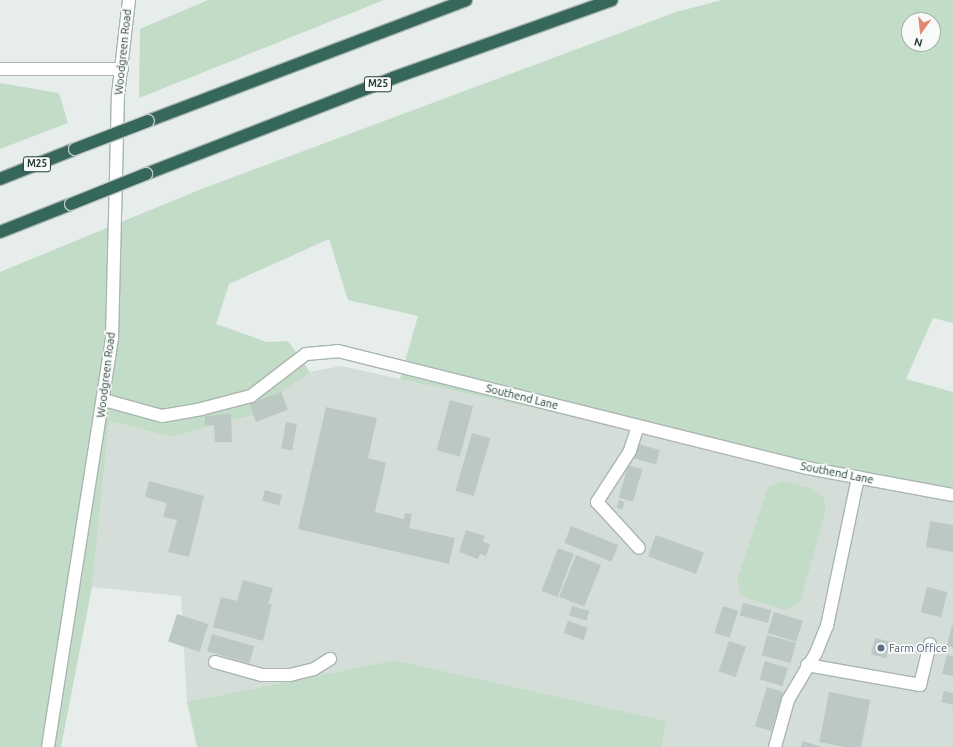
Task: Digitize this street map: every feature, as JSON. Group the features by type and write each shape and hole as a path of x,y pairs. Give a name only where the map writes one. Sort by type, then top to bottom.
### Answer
{"highway":[{"name":"M25","path":"0,179 466,0"},
{"name":"M25","path":"0,232 393,78 612,0"}],"street":[{"name":"Woodgreen Road","path":"48,747 104,400 116,279 118,95 129,0"},
{"path":"0,69 122,69"},
{"name":"Southend Lane","path":"104,400 162,416 201,410 251,396 306,354 338,351 807,468 953,495"},
{"path":"638,426 630,451 597,502 639,548"},
{"path":"775,747 788,700 827,626 858,477"},
{"path":"807,665 920,685 930,644"},
{"path":"215,662 239,670 269,675 290,675 314,669 330,659"}],"shaded area":[{"path":"341,366 953,500 953,747 662,747 666,721 395,660 187,702 181,596 92,587 109,421 171,437 253,415 310,372"}],"green space":[{"path":"208,0 384,0 139,98 140,29"},
{"path":"722,0 953,0 953,323 933,318 906,379 953,392 953,500 400,379 418,316 348,300 329,239 229,284 216,324 267,342 288,341 310,372 253,415 171,437 109,421 92,587 61,747 0,747 0,272 199,190 676,12"},
{"path":"0,83 59,93 68,123 0,149"},
{"path":"782,481 809,488 823,497 826,509 800,603 786,610 741,596 737,580 768,487"},
{"path":"395,660 666,721 662,747 197,747 187,702"}],"building":[{"path":"281,392 288,410 256,422 249,404"},
{"path":"450,400 473,406 460,456 437,450"},
{"path":"326,407 377,418 368,458 386,463 375,512 404,519 405,513 412,514 409,528 455,538 449,564 298,529"},
{"path":"231,414 232,442 215,442 214,425 205,425 205,416"},
{"path":"286,422 297,424 292,450 281,449"},
{"path":"472,433 490,438 474,496 455,491"},
{"path":"635,443 660,450 656,465 631,457"},
{"path":"628,465 642,469 633,502 619,498"},
{"path":"149,481 204,496 189,557 168,552 177,520 163,517 167,503 145,497"},
{"path":"265,490 282,495 279,506 262,501"},
{"path":"619,500 625,502 622,509 617,508"},
{"path":"930,521 953,525 953,552 926,547"},
{"path":"571,526 618,545 612,562 564,543"},
{"path":"466,530 485,536 483,542 490,544 486,556 480,554 478,559 459,552"},
{"path":"656,535 704,552 696,574 648,557"},
{"path":"558,548 574,554 557,597 542,591"},
{"path":"576,555 601,565 584,607 559,597"},
{"path":"243,580 273,588 268,604 272,604 263,641 213,627 221,597 237,601"},
{"path":"927,587 947,592 941,617 921,612"},
{"path":"743,603 771,610 768,623 740,616"},
{"path":"572,606 589,611 587,621 569,616"},
{"path":"723,606 738,611 730,638 714,633"},
{"path":"774,612 803,621 796,642 768,633"},
{"path":"177,614 208,624 199,652 168,642"},
{"path":"568,621 588,628 584,640 564,633"},
{"path":"952,625 953,626 953,647 947,646"},
{"path":"212,634 254,646 249,663 207,651"},
{"path":"767,635 796,643 791,663 762,655"},
{"name":"Farm Office","path":"875,638 891,642 886,658 871,654"},
{"path":"729,641 746,647 736,677 719,671"},
{"path":"947,655 953,656 953,676 942,674"},
{"path":"765,661 788,668 782,686 759,679"},
{"path":"767,687 783,692 771,731 755,726"},
{"path":"944,691 953,693 953,705 941,702"},
{"path":"829,692 870,700 861,747 845,747 819,742"},
{"path":"802,741 822,747 801,747"}],"place":[{"name":"Farm Office","path":"881,648"}]}
